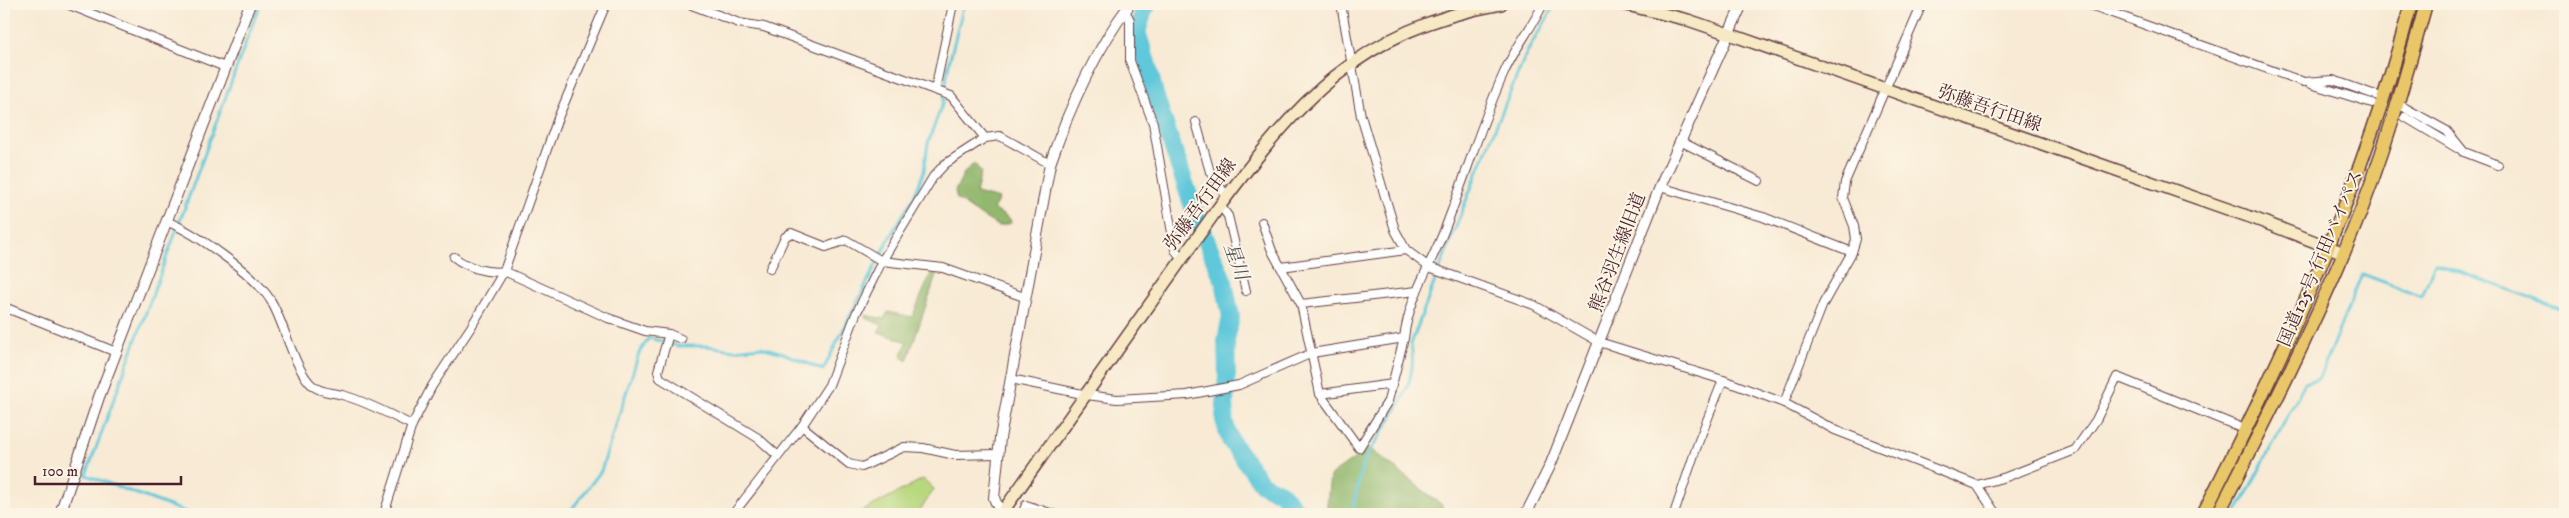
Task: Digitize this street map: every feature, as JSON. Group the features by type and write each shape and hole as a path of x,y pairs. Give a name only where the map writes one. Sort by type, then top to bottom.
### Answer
{"highway":[{"name":"国道125号 行田バイパス","path":"2203,514 2247,430 2330,247 2378,100 2412,4"},
{"name":"国道125号 行田バイパス","path":"2218,514 2296,360 2344,253 2398,104 2426,4"}],"main road":[{"name":"弥藤吾行田線","path":"1001,514 1221,204 1263,148 1301,106 1324,84 1351,63 1408,31 1442,18 1500,4"},
{"name":"弥藤吾行田線","path":"1623,4 1679,18 1729,34 2344,253"}],"street":[{"path":"67,4 225,67"},
{"path":"60,514 99,397 250,4"},
{"path":"384,514 412,425 432,386 471,327 504,271 558,118 606,4"},
{"path":"688,4 739,23 764,27 952,96 986,138"},
{"path":"935,90 953,4"},
{"path":"1341,4 1361,116 1395,230 1406,250 1429,267 1534,305 1599,342 1723,380 1784,403 1835,430 1977,485 1996,514"},
{"path":"1262,222 1272,251 1301,304 1320,394 1359,448 1388,401 1394,384 1406,320 1429,267 1504,71 1533,26 1543,4"},
{"name":"熊谷羽生線旧道","path":"1526,514 1550,466 1660,187 1742,4"},
{"path":"1784,403 1823,304 1852,252 1856,239 1854,226 1843,198 1845,182 1922,4"},
{"path":"2087,4 2104,7 2304,82 2378,100"},
{"path":"1001,514 994,498 997,454 1050,164 1063,125 1080,91 1128,7"},
{"path":"1128,7 1130,20 1130,61 1153,123 1175,250 1184,255"},
{"path":"2304,82 2333,80 2378,100"},
{"path":"2398,104 2447,131 2464,152"},
{"path":"2405,117 2464,152 2498,166"},
{"path":"1196,122 1210,172 1221,204 1228,216 1246,291"},
{"path":"733,514 802,426 829,385 856,314 882,262 933,177 944,164 986,138 1000,136 1050,164"},
{"path":"1680,141 1759,182"},
{"path":"1660,187 1763,217 1852,252"},
{"path":"166,221 182,227 262,288 272,302 287,340 313,386 324,391 343,395 412,425"},
{"path":"770,269 785,237 791,233 826,247 846,240 882,262 943,268 1024,298"},
{"path":"1281,267 1406,250"},
{"path":"454,257 460,262 493,273 504,271 608,318 645,331 669,334 681,339"},
{"path":"1301,304 1417,291"},
{"path":"4,307 116,352"},
{"path":"669,334 658,370 660,378 758,438 778,456"},
{"path":"1011,379 1087,395 1117,399 1187,395 1239,385 1312,353 1404,338"},
{"path":"1977,485 2006,477 2075,450 2096,420 2117,377 2247,430"},
{"path":"1674,514 1698,443 1723,380"},
{"path":"1320,394 1394,384"},
{"path":"802,426 849,464 862,467 904,447 923,448 955,455 997,454"},
{"path":"1022,514 1026,505 1054,514"}],"green space":[{"path":"974,163 981,172 976,193 999,199 993,209 1010,219 1011,223 999,226 957,199 955,191 964,173"},
{"path":"931,273 937,273 907,361 901,357 907,342 878,332 882,325 865,318 866,315 884,319 888,312 912,317"},
{"path":"1369,448 1442,505 1443,514 1326,514 1330,476"},
{"path":"923,479 934,489 918,514 857,514"}],"waterway":[{"path":"191,514 86,475 260,4"},
{"path":"568,514 601,471 639,353 649,338 678,346 707,346 734,350 761,347 783,353 823,370 892,233 914,197 924,171 928,143 943,102 949,63 964,4"},
{"name":"星川","path":"1148,4 1144,10 1137,32 1156,98 1196,216 1224,282 1231,317 1226,340 1227,374 1224,420 1230,440 1262,484 1281,493 1300,514"},
{"path":"1352,514 1363,464 1406,390 1411,376 1411,344 1466,200 1525,57 1554,4"},
{"path":"2236,514 2305,383 2319,378 2362,274 2422,296 2435,263 2565,310"}]}
